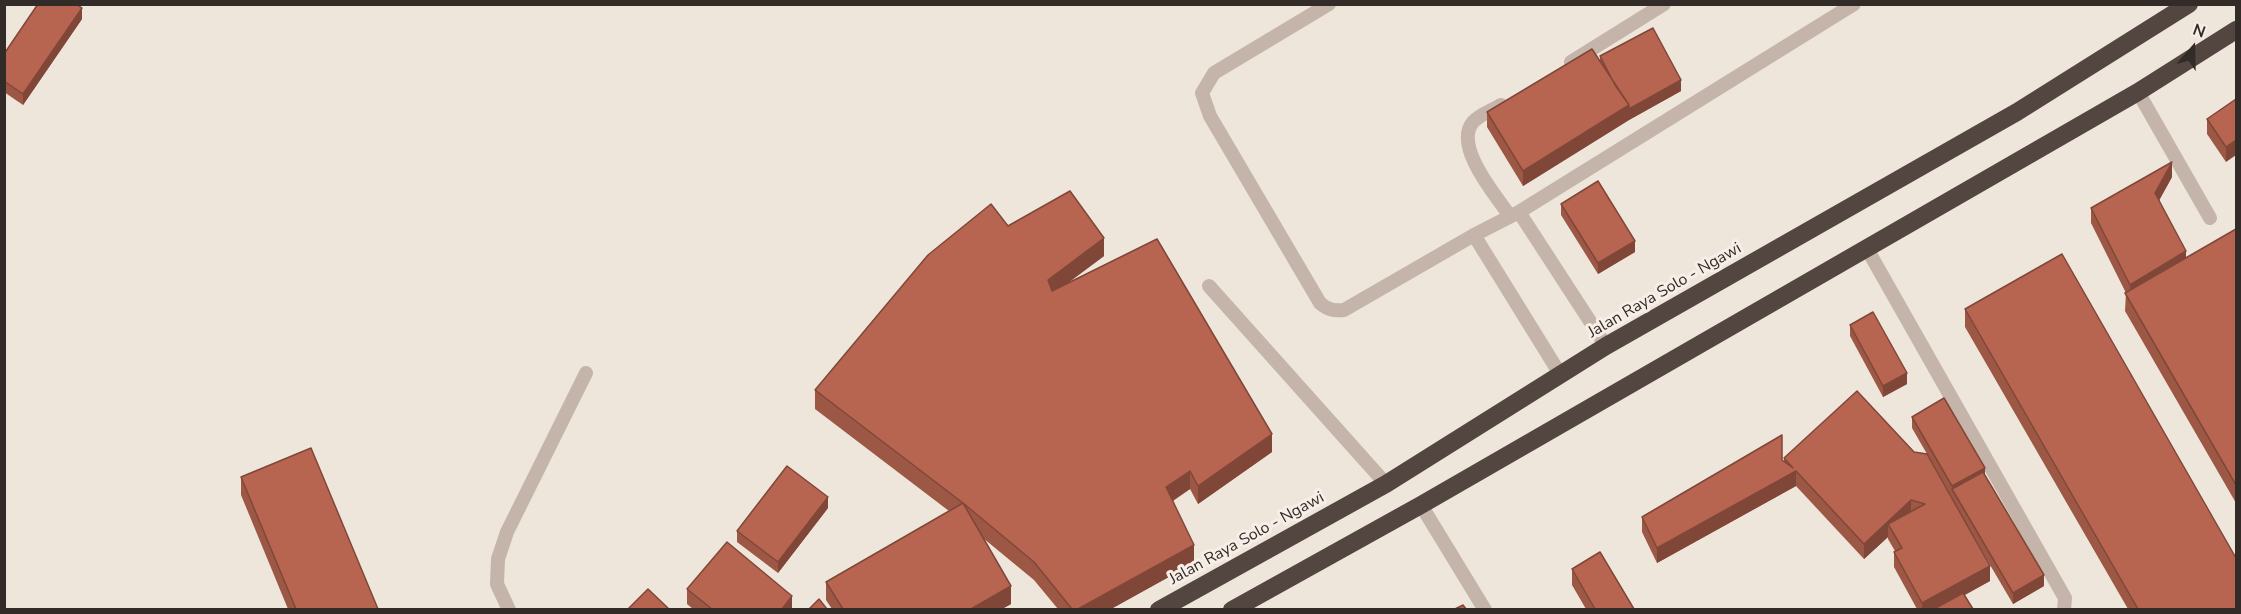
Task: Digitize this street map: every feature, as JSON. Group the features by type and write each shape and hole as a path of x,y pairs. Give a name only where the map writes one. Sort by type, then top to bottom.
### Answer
{"highway":[{"name":"Jalan Raya Solo - Ngawi","path":"1159,609 1386,484 1606,346 2017,112 2189,4"},
{"path":"1232,609 1421,505 2138,92 2236,30"}],"lane":[{"path":"1329,4 1214,73 1202,93 1210,116 1320,303 1327,309 1344,310 1515,214 1854,4"},
{"path":"1564,66 1664,4"},
{"path":"2138,92 2210,218"},
{"path":"1514,97 1474,121 1468,138 1471,158 1515,214 1606,346"},
{"path":"1474,235 1560,374"},
{"path":"1866,247 2065,598 2064,609"},
{"path":"1209,286 1386,484"},
{"path":"509,609 497,584 498,559 507,532 586,373"},
{"path":"1421,505 1485,609"}],"building":[{"path":"38,4 76,4 82,8 23,94 4,81 4,54"},
{"path":"1653,28 1681,80 1629,109 1629,105 1615,85 1600,56"},
{"path":"1592,49 1629,105 1523,171 1487,112"},
{"path":"2236,99 2236,140 2226,147 2207,119"},
{"path":"2172,162 2155,193 2186,251 2130,285 2091,208"},
{"path":"1598,181 1635,241 1598,263 1561,204"},
{"path":"1070,191 1104,238 1048,280 1052,291 1157,239 1272,434 1198,486 1190,471 1166,487 1194,545 1078,609 1072,609 1034,562 963,503 815,390 928,255 991,204 1008,226"},
{"path":"2236,229 2236,485 2125,293"},
{"path":"2062,254 2236,558 2236,609 2138,609 1965,309"},
{"path":"1873,312 1907,373 1883,386 1850,325"},
{"path":"1857,391 1914,452 1927,454 1990,566 1922,603 1894,552 1902,548 1888,524 1925,504 1911,500 1864,544 1796,471 1657,548 1642,517 1782,435 1782,460 1793,468 1784,458"},
{"path":"1944,398 1985,468 1952,486 1912,417"},
{"path":"311,448 378,609 296,609 241,477"},
{"path":"787,466 828,497 778,562 737,531"},
{"path":"1983,472 2044,575 2013,593 1952,489"},
{"path":"963,503 1011,586 971,609 843,609 826,582"},
{"path":"727,542 792,596 782,609 712,609 687,589"},
{"path":"1600,552 1634,609 1595,609 1572,569"},
{"path":"648,589 669,609 628,609"},
{"path":"1963,593 1973,609 1934,609"},
{"path":"819,599 827,609 809,609"}]}
